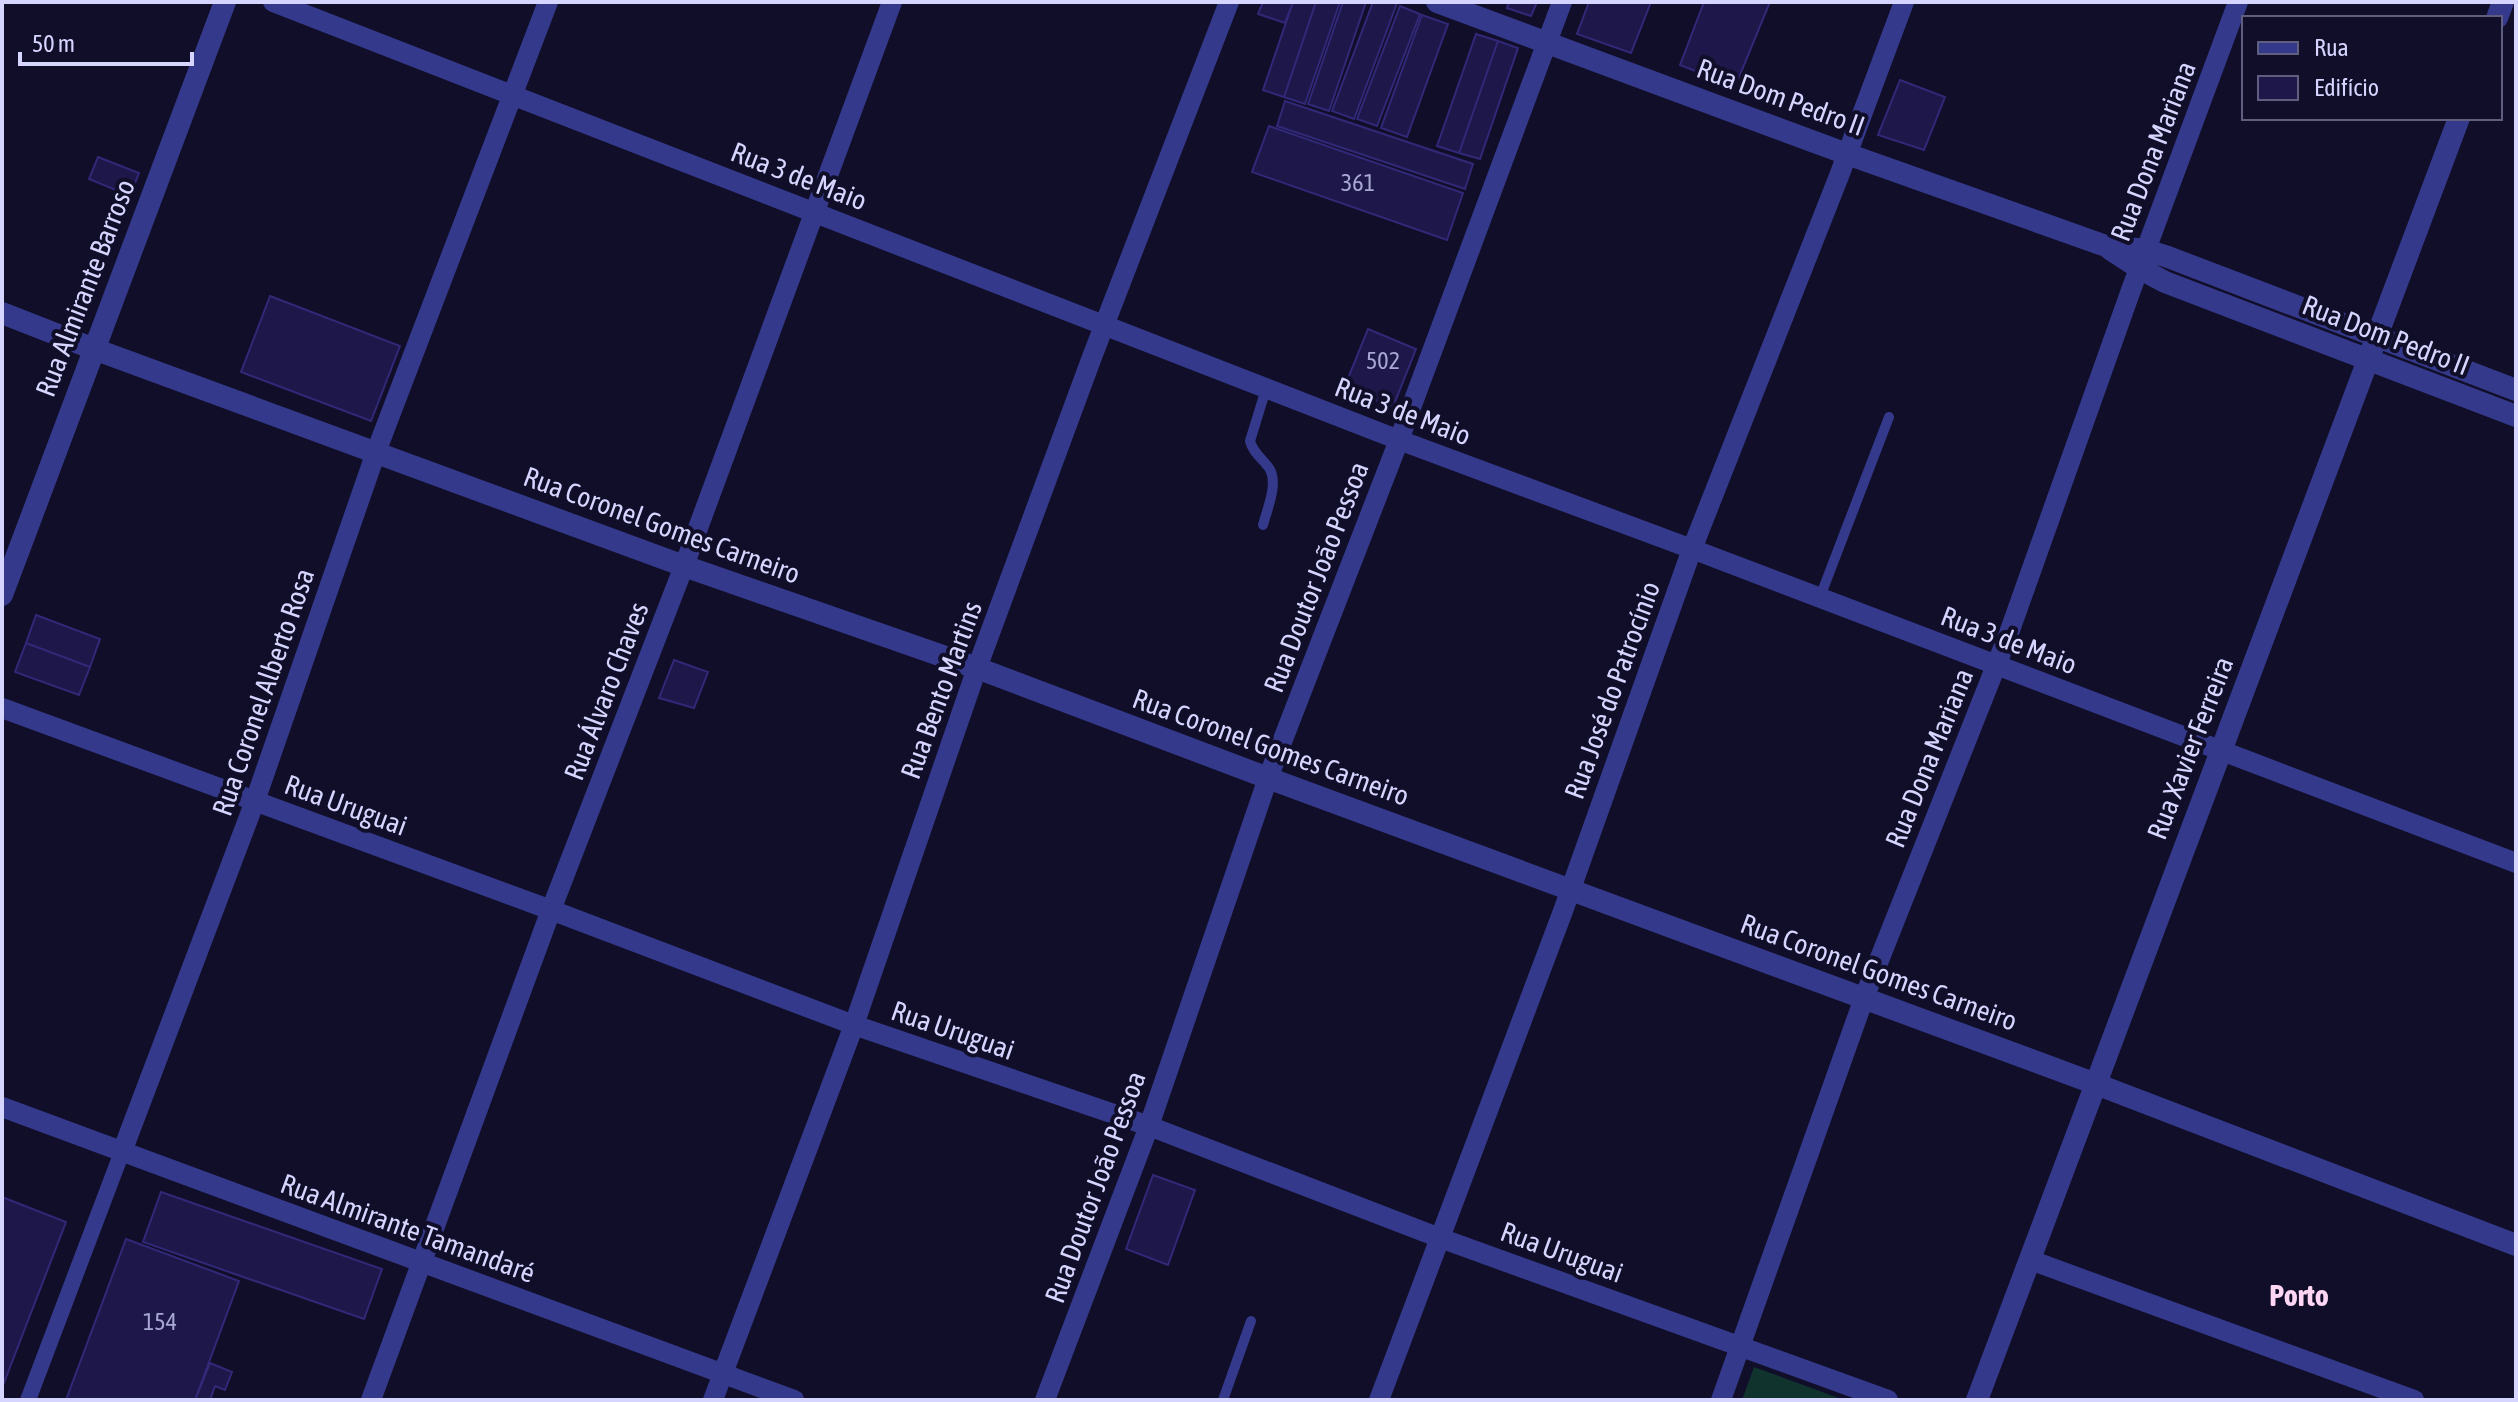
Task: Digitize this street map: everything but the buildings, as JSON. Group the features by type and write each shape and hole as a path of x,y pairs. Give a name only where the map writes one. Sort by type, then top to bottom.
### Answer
{"street":[{"name":"Rua Almirante Barroso","path":"2,595 225,2"},
{"name":"Rua 3 de Maio","path":"273,2 1266,389 2516,863"},
{"name":"Rua Coronel Alberto Rosa","path":"28,1400 255,801 376,452 548,2"},
{"name":"Rua Álvaro Chaves","path":"371,1400 551,910 684,566 892,2"},
{"name":"Rua Bento Martins","path":"713,1400 854,1025 977,668 1103,326 1229,2"},
{"name":"Rua Dom Pedro II","path":"1437,2 1847,154 2142,259 2377,337 2516,390"},
{"name":"Rua Doutor João Pessoa","path":"1045,1400 1149,1126 1268,778 1399,440 1562,2"},
{"name":"Rua José do Patrocínio","path":"1379,1400 1571,889 1692,549 1904,2"},
{"name":"Rua Dona Mariana","path":"1721,1400 1864,998 1997,664 2238,2"},
{"name":"Rua Xavier Ferreira","path":"1977,1400 2458,120"},
{"name":"Rua Dom Pedro II","path":"2142,259 2165,282 2516,416"},
{"name":"Rua Coronel Gomes Carneiro","path":"2,313 684,566 977,668 2096,1084 2516,1245"},
{"name":"Rua Uruguai","path":"2,708 854,1025 1149,1126 1440,1238 1888,1400"},
{"name":"Rua Almirante Tamandaré","path":"2,1107 794,1400"},
{"path":"2030,1260 2414,1400"}],"lane":[{"path":"1263,525 1274,479 1270,469 1252,450 1250,441 1266,389"},
{"path":"1820,597 1889,417"},
{"path":"1223,1400 1251,1321"}],"green space":[{"path":"1754,1367 1844,1400 1742,1400"}],"district":[{"name":"Porto","path":"2299,1296"}]}
